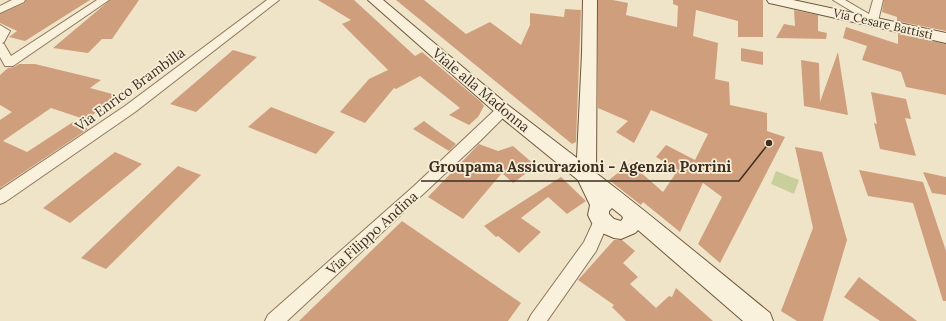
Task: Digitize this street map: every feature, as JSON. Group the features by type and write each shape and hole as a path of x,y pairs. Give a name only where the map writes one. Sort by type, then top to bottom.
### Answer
{"street":[{"path":"0,10 20,0"},
{"path":"0,46 9,63 104,0"},
{"name":"Via Enrico Brambilla","path":"0,198 130,109 274,0"},
{"name":"Viale alla Madonna","path":"375,0 503,110 560,154 587,178 616,216"},
{"path":"587,178 590,0"},
{"name":"Via Cesare Battisti","path":"774,0 946,38"},
{"path":"838,0 873,22 878,0"},
{"path":"0,28 5,31 0,40"},
{"name":"Via Filippo Andina","path":"274,321 424,185 503,110"},
{"path":"560,154 576,157 588,154"},
{"path":"536,321 590,246 616,216 656,234 761,321"}],"green space":[{"path":"776,171 799,180 794,194 771,184"}],"building":[{"path":"26,0 90,0 25,41 9,37 17,31 0,23 0,14 25,3"},
{"path":"110,0 139,0 112,39 102,39 88,53 53,48"},
{"path":"318,0 354,0 415,56 422,52 481,102 484,106 478,117 469,125 449,115 460,108 420,76 396,89 394,88 365,123 340,112 369,79 388,70 342,24 351,20"},
{"path":"396,0 424,0 466,34 490,22 521,45 530,25 530,13 564,17 565,9 581,10 576,142 572,144"},
{"path":"598,0 613,0 628,3 626,15 677,27 678,6 673,4 673,0 763,0 763,37 738,37 738,21 696,10 693,36 718,43 715,79 729,82 730,105 767,113 767,131 785,137 720,263 698,244 722,197 703,183 680,232 643,202 641,205 609,180 630,163 663,192 678,170 656,157 666,145 695,160 708,134 651,110 634,143 616,132 628,121 598,108"},
{"path":"884,0 946,0 946,31 897,21 897,17 882,12"},
{"path":"794,10 818,15 818,31 827,33 826,39 776,38 784,24 795,26"},
{"path":"846,27 898,44 898,34 946,44 946,95 906,87 901,72 862,60 867,46 843,38"},
{"path":"741,48 763,52 763,65 741,61"},
{"path":"233,50 257,57 196,112 170,104"},
{"path":"838,52 848,115 804,106 801,60 819,63 820,102"},
{"path":"19,64 35,64 101,80 90,88 116,95 87,120 51,108 3,141 27,152 73,122 88,129 0,188 0,120 12,112 0,105 0,75 8,68"},
{"path":"871,92 906,99 911,119 905,118 916,156 880,149 874,123 877,124"},
{"path":"271,107 335,132 316,154 248,127"},
{"path":"424,121 456,144 449,151 413,129"},
{"path":"479,144 498,151 513,146 536,166 513,183 502,173 463,219 428,197"},
{"path":"795,147 822,152 847,240 823,321 797,321 781,311 813,228"},
{"path":"115,152 142,164 70,223 43,208"},
{"path":"178,166 201,175 106,269 81,258"},
{"path":"859,170 923,182 946,251 946,301 943,301 913,203 868,196"},
{"path":"923,172 946,177 946,195 932,193"},
{"path":"561,177 586,201 567,214 548,197 521,218 541,232 519,253 498,236 496,237 484,226"},
{"path":"402,221 521,303 508,321 299,321"},
{"path":"614,240 622,240 635,251 623,263 638,277 630,284 656,308 669,296 672,297 676,288 713,321 626,321 612,307 614,305 578,280"},
{"path":"859,277 917,321 880,321 844,297"}],"place":[{"name":"Groupama Assicurazioni - Agenzia Porrini","path":"769,143"}]}
